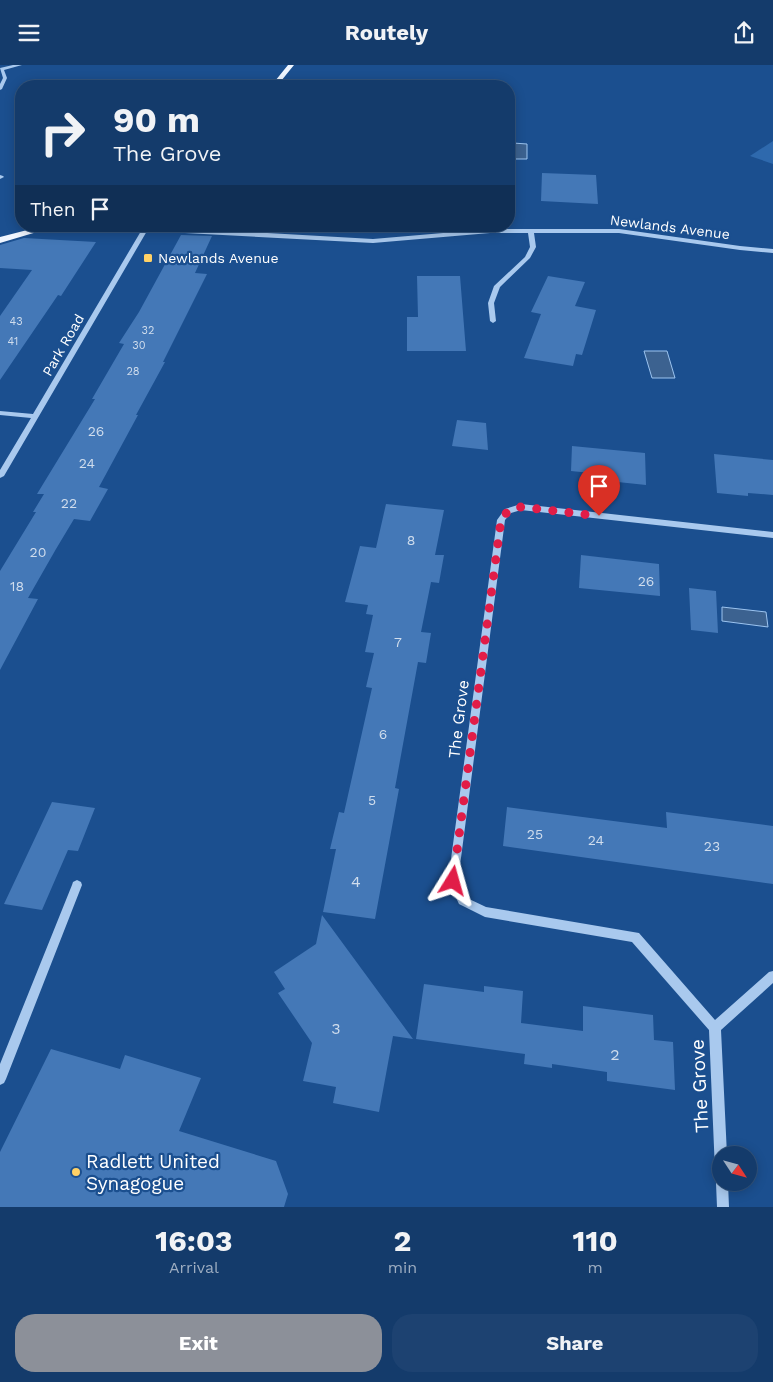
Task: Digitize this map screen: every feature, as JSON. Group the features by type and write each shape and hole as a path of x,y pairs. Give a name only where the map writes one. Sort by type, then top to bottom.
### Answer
{"main road":[{"path":"279,80 291,65"},
{"path":"0,240 31,232"}],"street":[{"path":"0,89 5,78 1,69 20,65"},
{"path":"493,321 491,303 497,286 527,257 533,247 531,230"},
{"name":"Newlands Avenue","path":"515,231 632,232 773,251"},
{"name":"Park Road","path":"0,476 144,232"},
{"name":"Newlands Avenue","path":"213,232 363,241 500,232"},
{"path":"0,413 35,416"},
{"name":"The Grove","path":"720,1146 715,1029 635,937 485,912 463,901 453,881 501,520 508,511 521,507 773,535"},
{"path":"0,1079 77,885"},
{"name":"The Grove","path":"715,1029 773,976"},
{"path":"722,1191 723,1207"}],"shaded area":[{"path":"773,141 773,164 750,156"},
{"path":"515,143 527,144 527,159 515,159"},
{"path":"644,351 667,351 675,378 652,378"},
{"path":"722,607 766,612 768,627 722,621"}],"building":[{"path":"542,173 596,175 598,204 541,201"},
{"path":"181,235 212,236 195,273 207,274 163,362 165,362 99,487 108,489 90,521 74,519 56,549 28,598 38,599 0,670 0,571 36,512 33,512 44,494 37,494 95,399 92,399 124,344 119,343 139,312"},
{"path":"24,238 96,242 61,296 58,295 0,380 0,316 32,270 0,268 0,245"},
{"path":"417,276 460,276 466,351 407,351 407,317 418,317"},
{"path":"548,276 585,282 575,306 596,310 582,355 576,354 573,366 524,358 541,314 531,312"},
{"path":"457,420 486,423 488,450 452,446"},
{"path":"572,446 645,453 646,485 599,480 600,474 571,471"},
{"path":"714,454 773,460 773,495 748,493 748,496 717,493"},
{"path":"386,504 444,510 435,555 444,555 439,583 431,582 421,632 431,633 426,663 418,662 395,788 399,789 375,919 323,912 336,849 330,849 339,812 344,813 372,688 366,687 374,653 365,652 373,615 366,614 368,605 345,602 360,546 376,548"},
{"path":"581,555 659,564 660,596 579,588"},
{"path":"689,588 716,591 718,633 691,630"},
{"path":"52,802 95,808 78,851 68,850 42,910 4,904"},
{"path":"507,807 667,828 666,812 773,826 773,884 503,846"},
{"path":"322,915 413,1039 393,1036 379,1112 333,1103 336,1087 303,1081 312,1043 278,993 285,989 274,972 316,944"},
{"path":"424,984 484,992 484,986 523,991 521,1023 583,1031 583,1006 653,1015 654,1040 673,1042 675,1090 607,1081 607,1072 552,1064 552,1068 524,1064 525,1054 416,1039"},
{"path":"51,1049 120,1069 125,1055 201,1078 179,1131 276,1161 288,1194 284,1207 0,1207 0,1152"}],"place":[{"name":"Newlands Avenue","path":"148,258"},
{"name":"Radlett United Synagogue","path":"76,1172"}],"route":[{"path":"453,881 501,520 508,511 521,507 599,516"}]}
